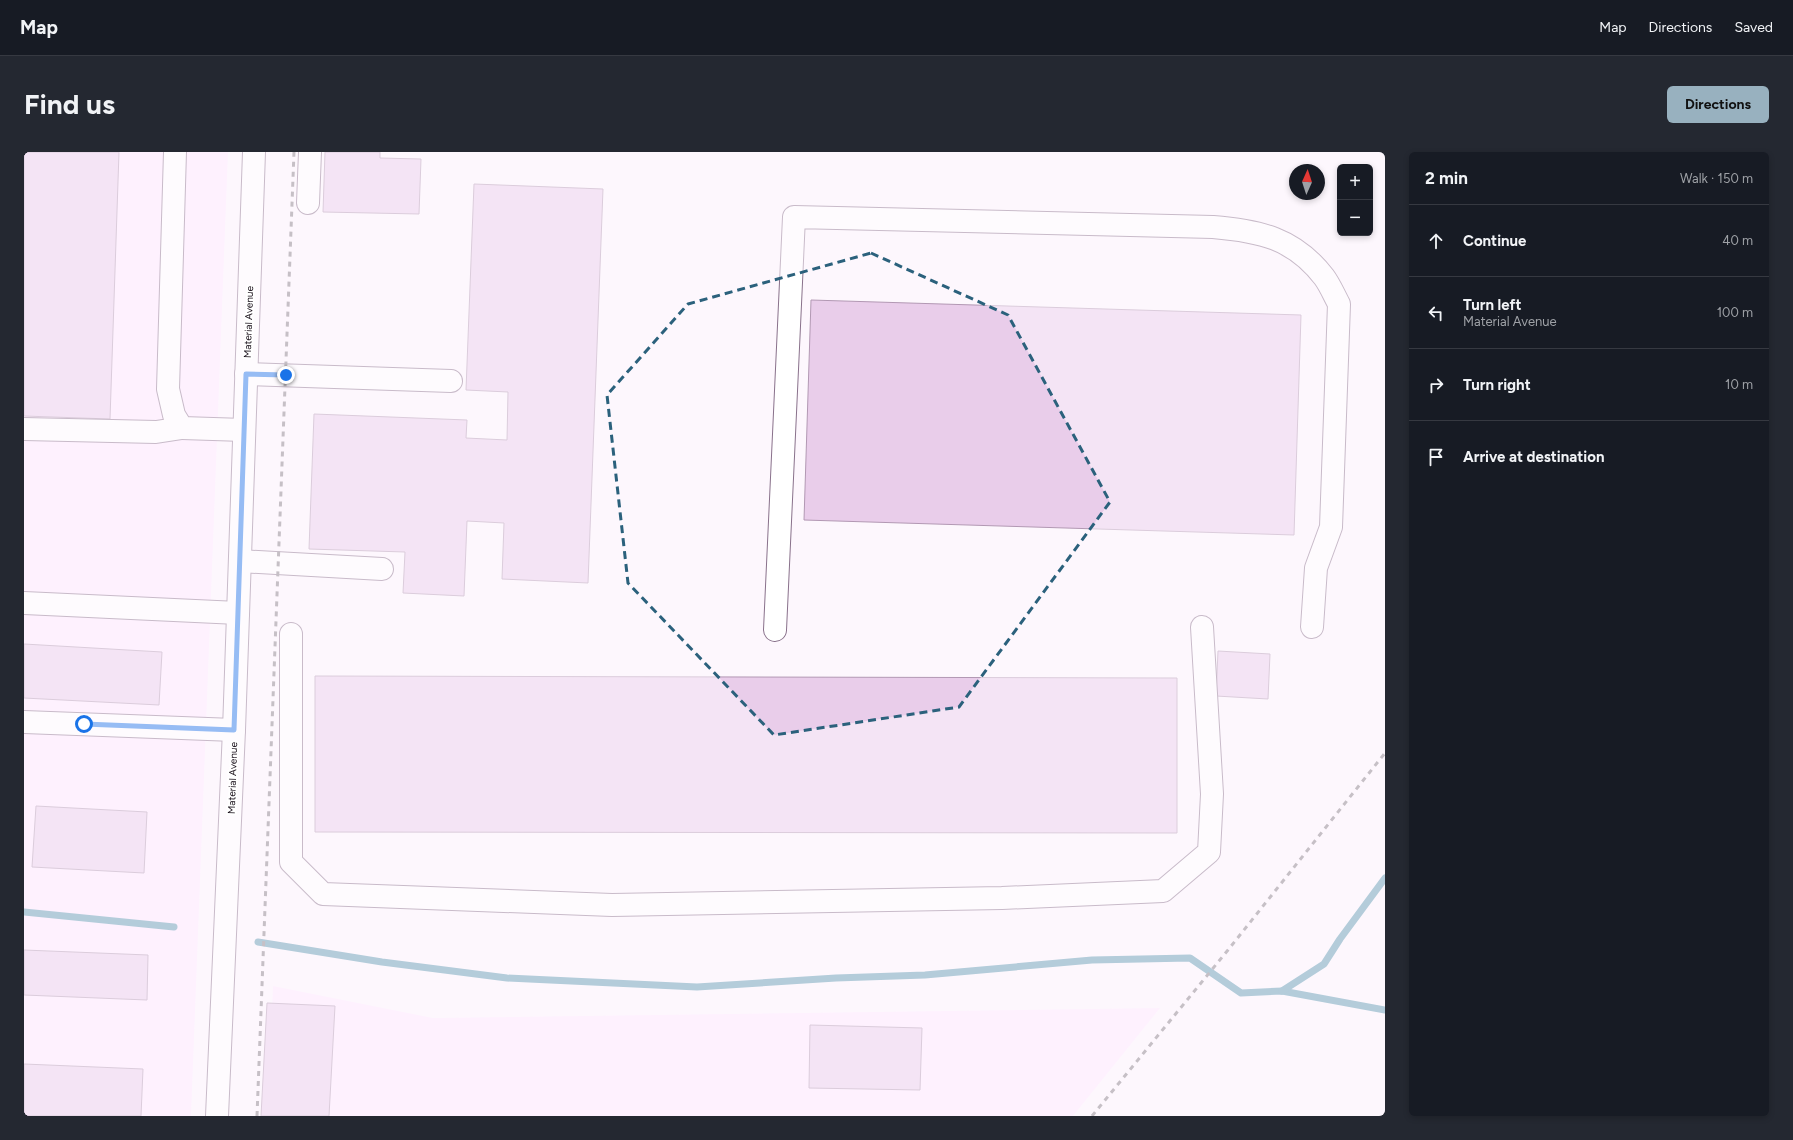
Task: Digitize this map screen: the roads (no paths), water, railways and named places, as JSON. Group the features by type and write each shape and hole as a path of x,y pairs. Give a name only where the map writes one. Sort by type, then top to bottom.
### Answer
{"street":[{"path":"175,152 168,389 174,415 182,428"},
{"name":"Material Avenue","path":"218,1116 234,730 254,152"},
{"path":"308,203 310,152"},
{"path":"775,630 794,217 1246,230 1280,240 1306,257 1325,278 1339,304 1331,527 1316,568 1312,627"},
{"path":"246,374 451,381"},
{"path":"24,429 156,432 182,428 244,430"},
{"path":"240,560 382,569"},
{"path":"24,604 238,613"},
{"path":"291,634 291,862 323,894 612,905 1002,898 1163,891 1209,852 1212,794 1202,627"},
{"path":"24,722 234,730"}],"waterway":[{"path":"1282,991 1324,964 1340,939 1385,878"},
{"path":"24,912 174,927"},
{"path":"258,942 382,962 507,978 697,987 836,978 925,975 1092,960 1190,958 1241,993 1282,991 1385,1010"}],"railway":[{"path":"257,1116 294,152"},
{"path":"1092,1116 1228,950 1385,753"}]}
